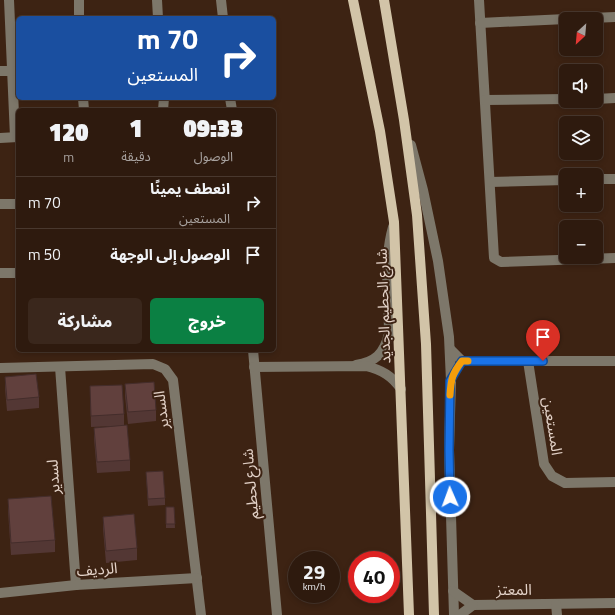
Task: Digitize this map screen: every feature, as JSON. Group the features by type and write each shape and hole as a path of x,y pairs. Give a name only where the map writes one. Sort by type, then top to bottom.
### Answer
{"main road":[{"name":"شارع الحطيم الجديد","path":"353,0 380,131 394,222 409,615"},
{"path":"384,0 404,120 417,215 426,344 434,615"}],"street":[{"path":"79,0 80,16"},
{"path":"157,0 158,16"},
{"path":"221,0 223,16"},
{"path":"479,0 494,258 501,262 615,258"},
{"path":"6,2 16,120"},
{"path":"603,18 615,17"},
{"path":"480,23 559,19"},
{"path":"0,71 13,71"},
{"path":"603,99 615,98"},
{"path":"485,100 559,99"},
{"path":"404,120 423,190 438,261 450,349 449,450 454,615"},
{"path":"0,138 16,137"},
{"path":"603,179 615,179"},
{"path":"490,182 559,180"},
{"path":"0,204 16,204"},
{"path":"356,366 365,364 382,352 387,344 390,334 387,266 390,236 394,222"},
{"path":"0,273 16,273"},
{"path":"450,349 462,361 615,361"},
{"name":"شارع لحطيم","path":"253,352 277,615"},
{"path":"450,381 462,361"},
{"name":"المستعين","path":"528,362 544,464 552,476 565,483 615,482"},
{"name":"السدير","path":"0,368 153,364 165,369 173,380 201,615"},
{"path":"254,367 366,366 387,374 401,389"},
{"name":"لسدير","path":"60,367 76,585"},
{"name":"الرديف","path":"0,593 76,585 196,578"},
{"path":"453,591 473,604 460,615"},
{"name":"المعتز","path":"473,604 615,603"},
{"path":"556,604 557,615"}],"building":[{"path":"36,374 39,397 7,400 5,377"},
{"path":"154,382 156,410 128,412 125,384"},
{"path":"122,385 124,414 91,416 90,386"},
{"path":"127,425 130,460 97,462 94,428"},
{"path":"163,471 165,498 148,499 146,472"},
{"path":"51,496 55,540 11,543 8,499"},
{"path":"166,507 174,507 175,524 166,524"},
{"path":"134,514 137,548 106,551 103,517"}],"slow traffic":[{"path":"450,395 450,381 454,372 462,361 468,361"}],"route":[{"path":"450,497 450,381 462,361 543,361"}]}
